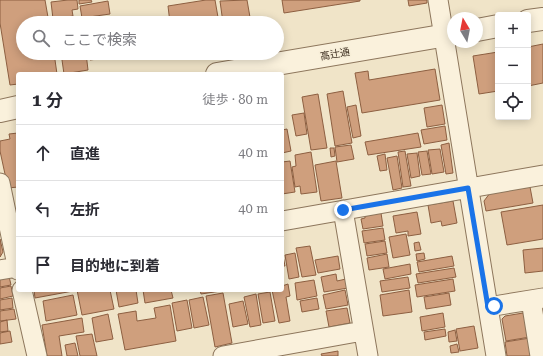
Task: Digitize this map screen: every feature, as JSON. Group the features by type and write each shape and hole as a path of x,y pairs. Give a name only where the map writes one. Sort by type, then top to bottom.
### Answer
{"street":[{"path":"438,0 447,32"},
{"path":"531,21 543,19"},
{"path":"483,29 495,27"},
{"name":"高辻通","path":"229,72 447,35"},
{"path":"450,48 468,188 496,356"},
{"path":"0,111 16,108"},
{"path":"284,221 543,175"},
{"path":"0,183 13,268"},
{"path":"343,210 368,356"},
{"path":"22,292 37,356"},
{"path":"488,307 537,299 540,356"},
{"path":"223,356 363,331"}],"building":[{"path":"0,0 45,0 48,16 16,16 16,60 55,60 57,72 16,72 16,84 10,85 0,23"},
{"path":"77,0 78,9 72,10 73,16 53,16 51,2"},
{"path":"79,0 91,0 92,2 79,4"},
{"path":"215,0 218,16 169,16 168,6"},
{"path":"247,0 250,16 222,16 220,1"},
{"path":"282,0 360,0 360,1 284,13"},
{"path":"408,0 427,0 427,3 409,6"},
{"path":"108,1 110,14 82,16 80,6"},
{"path":"543,44 543,83 531,85 531,48 531,46"},
{"path":"495,52 495,91 479,94 473,56"},
{"path":"62,60 87,60 88,70 64,72"},
{"path":"435,69 440,100 362,113 355,73 368,71 369,80"},
{"path":"343,91 352,143 335,146 327,94"},
{"path":"318,94 327,148 311,150 302,97"},
{"path":"356,105 361,136 353,138 347,107"},
{"path":"442,105 445,124 427,127 424,108"},
{"path":"304,113 307,134 296,136 292,115"},
{"path":"445,126 447,140 424,144 421,130"},
{"path":"287,129 291,151 284,153 284,130"},
{"path":"16,133 16,187 8,188 0,151 0,141 10,139 9,134"},
{"path":"418,133 421,147 368,155 365,142"},
{"path":"449,143 453,173 446,174 441,145"},
{"path":"351,145 354,159 337,162 335,147"},
{"path":"330,148 334,148 335,156 331,157"},
{"path":"440,149 444,172 432,174 428,150"},
{"path":"405,151 411,186 403,187 398,152"},
{"path":"427,151 431,174 422,175 418,152"},
{"path":"311,152 317,192 301,194 300,186 295,187 292,167 296,166 295,155"},
{"path":"417,153 420,176 411,178 407,154"},
{"path":"385,154 387,170 380,171 377,156"},
{"path":"397,156 402,188 393,190 387,158"},
{"path":"290,161 295,192 284,194 284,162"},
{"path":"336,161 342,198 321,201 315,165"},
{"path":"530,187 533,203 486,211 484,201 490,193"},
{"path":"453,201 457,223 442,226 441,221 431,223 428,205"},
{"path":"543,205 543,239 507,245 501,212"},
{"path":"417,212 421,234 408,236 408,231 396,233 393,216"},
{"path":"381,213 383,226 363,229 361,219 365,218 365,216"},
{"path":"383,228 385,240 364,243 362,231"},
{"path":"406,234 410,255 393,258 389,237"},
{"path":"0,239 3,252 0,257"},
{"path":"385,241 387,253 367,256 365,244"},
{"path":"419,242 421,250 415,251 414,243"},
{"path":"310,246 316,275 302,277 296,248"},
{"path":"543,248 543,271 525,273 523,250"},
{"path":"295,253 299,277 289,279 285,255"},
{"path":"424,253 425,259 417,261 416,254"},
{"path":"387,254 389,267 369,270 367,258"},
{"path":"338,256 340,269 318,273 315,260"},
{"path":"452,256 454,266 419,272 417,262"},
{"path":"410,264 411,274 385,279 383,269"},
{"path":"454,268 456,277 418,283 416,274"},
{"path":"336,274 337,281 346,279 348,288 324,292 321,277"},
{"path":"9,276 11,285 0,287 0,278"},
{"path":"408,277 410,288 382,292 380,281"},
{"path":"453,279 455,291 417,297 415,285"},
{"path":"314,280 317,296 297,300 295,283"},
{"path":"288,284 290,296 286,297 290,321 279,323 272,292 284,292 284,285"},
{"path":"11,286 13,296 0,299 0,288"},
{"path":"345,290 348,305 326,309 323,295"},
{"path":"409,290 412,312 383,316 380,295"},
{"path":"34,292 68,292 35,298"},
{"path":"77,292 110,292 114,309 82,315"},
{"path":"116,292 136,292 138,303 119,307"},
{"path":"143,292 172,292 173,298 145,303"},
{"path":"200,292 214,292 201,294"},
{"path":"270,292 275,321 263,323 258,294"},
{"path":"223,293 232,343 215,347 206,296"},
{"path":"449,293 451,305 426,309 424,297"},
{"path":"256,294 261,325 250,327 244,297"},
{"path":"73,295 77,315 46,321 43,301"},
{"path":"203,297 209,325 194,328 189,300"},
{"path":"12,298 13,308 0,310 0,300"},
{"path":"317,298 319,309 302,312 300,301"},
{"path":"187,300 192,328 177,331 172,303"},
{"path":"243,301 248,324 233,327 229,304"},
{"path":"170,305 176,341 125,350 118,314 136,311 137,321 156,318 154,308"},
{"path":"347,308 350,323 329,327 326,311"},
{"path":"14,309 16,319 0,321 0,311"},
{"path":"443,313 445,327 422,331 420,317"},
{"path":"523,313 530,337 506,341 502,319 505,316"},
{"path":"108,314 113,339 96,342 92,318"},
{"path":"82,318 84,332 59,336 62,356 47,356 42,325"},
{"path":"7,320 8,331 0,332 0,322"},
{"path":"474,326 478,348 460,351 456,329"},
{"path":"445,329 446,336 425,340 424,332"},
{"path":"455,330 457,341 449,342 448,332"},
{"path":"10,331 12,342 0,344 0,333"},
{"path":"92,334 97,356 80,356 76,336"},
{"path":"530,338 533,356 507,356 505,342"},
{"path":"75,343 78,356 67,356 65,345"},
{"path":"457,344 459,352 451,353 450,346"},
{"path":"338,351 338,356 322,356 321,354"}],"route":[{"path":"343,210 468,188 488,307 494,306"}]}
